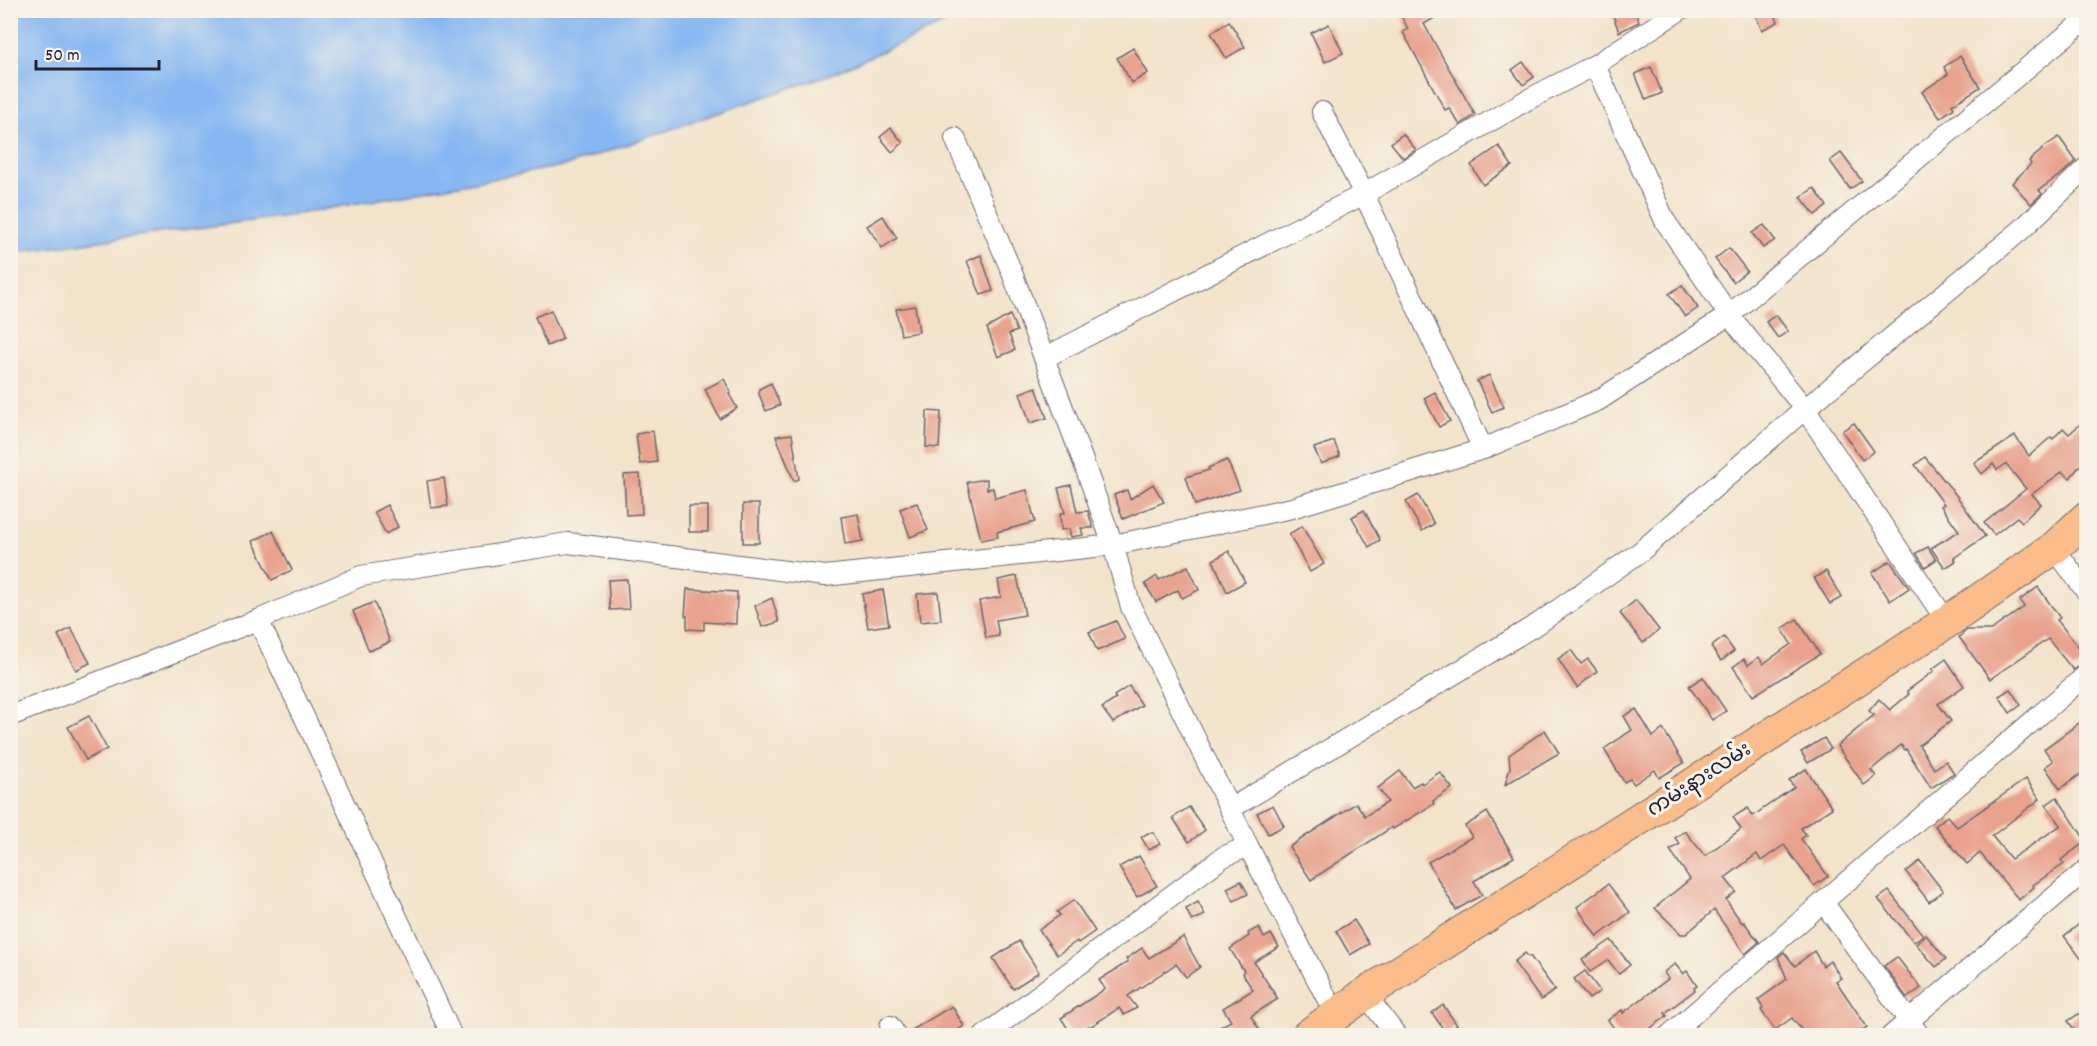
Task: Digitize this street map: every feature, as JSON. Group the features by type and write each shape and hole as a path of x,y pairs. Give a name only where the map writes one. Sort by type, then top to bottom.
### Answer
{"main road":[{"name":"ကမ်းနားလမ်း","path":"1307,1035 1365,994 1947,622 2054,548 2086,518"}],"street":[{"path":"1044,358 1364,194 1527,100 1595,65 1680,10"},
{"path":"10,716 258,620 361,576 568,543 825,576 1113,545 1292,508 1483,449 1599,400 1729,315 2086,20"},
{"path":"1595,65 1665,221 1729,315 1805,409 1947,622"},
{"path":"1322,112 1364,194 1483,449"},
{"path":"955,138 1011,270 1113,545 1131,607 1248,846 1336,1016"},
{"path":"1230,809 1539,623 1640,552 1805,409 2020,231 2086,168"},
{"path":"2054,548 2086,591"},
{"path":"258,620 452,1035"},
{"path":"1668,1035 2086,675"},
{"path":"984,1035 1223,857 1248,846"},
{"path":"1891,1035 1915,1028 2086,870"},
{"path":"1823,902 1915,1028"},
{"path":"1365,994 1397,1035"}],"water":[{"path":"10,11 973,11 831,74 568,165 287,216 11,253"}],"building":[{"path":"1398,10 1448,10 1424,24 1475,115 1460,125 1449,108 1445,110 1403,32 1408,29"},
{"path":"1611,10 1635,10 1639,22 1619,32"},
{"path":"1753,10 1773,10 1778,22 1762,30"},
{"path":"1229,21 1245,47 1226,58 1211,33"},
{"path":"1329,24 1343,53 1325,62 1311,33"},
{"path":"1133,48 1148,73 1132,83 1117,58"},
{"path":"1960,56 1980,87 1952,105 1954,108 1940,118 1922,92 1948,74 1944,67"},
{"path":"1523,62 1534,77 1523,85 1512,70"},
{"path":"1651,67 1662,93 1646,100 1635,74"},
{"path":"891,128 903,143 892,152 880,137"},
{"path":"1403,134 1416,150 1403,158 1391,143"},
{"path":"2059,137 2076,161 2039,190 2042,194 2031,204 2012,183 2031,164 2029,161 2041,149"},
{"path":"1499,146 1512,166 1483,185 1471,165"},
{"path":"1841,153 1862,181 1850,189 1830,161"},
{"path":"1814,188 1827,206 1815,215 1801,197"},
{"path":"883,216 897,238 882,248 867,226"},
{"path":"1764,225 1775,240 1763,248 1752,233"},
{"path":"1729,248 1747,271 1733,282 1715,259"},
{"path":"981,255 993,291 981,295 967,261"},
{"path":"1682,285 1698,308 1685,317 1669,294"},
{"path":"915,306 919,332 901,335 896,309"},
{"path":"551,310 563,339 547,346 535,317"},
{"path":"1010,315 1017,331 1009,334 1015,350 998,357 987,328"},
{"path":"1776,315 1788,331 1778,338 1766,322"},
{"path":"1489,375 1504,407 1492,412 1477,381"},
{"path":"724,379 737,408 720,419 705,389"},
{"path":"771,383 780,405 766,411 759,389"},
{"path":"1036,387 1047,418 1030,423 1020,393"},
{"path":"1435,392 1450,421 1439,427 1424,398"},
{"path":"927,411 941,412 939,448 926,447"},
{"path":"2086,419 2086,458 2070,478 2062,472 2032,494 2041,504 2022,522 2017,517 1994,535 1984,523 2026,489 2006,464 1997,470 1993,464 1982,474 1974,463 2015,436 2029,456 2051,437 2053,439 2063,428 2069,434"},
{"path":"1854,423 1874,451 1862,460 1842,431"},
{"path":"653,431 657,462 640,464 636,434"},
{"path":"792,434 799,479 794,481 776,436"},
{"path":"1334,441 1340,456 1321,464 1314,448"},
{"path":"1925,457 1985,536 1954,558 1956,561 1945,568 1931,548 1959,531 1941,506 1944,504 1915,465"},
{"path":"1227,460 1240,490 1195,505 1186,477 1209,470 1208,468"},
{"path":"640,474 642,514 626,515 624,475"},
{"path":"444,478 448,506 431,508 427,481"},
{"path":"987,479 987,489 993,488 995,498 1027,490 1035,522 997,532 998,537 981,540 967,482"},
{"path":"1153,484 1164,502 1123,519 1114,495 1127,490 1130,499"},
{"path":"1071,485 1077,512 1088,511 1093,528 1081,528 1083,535 1071,537 1069,529 1061,530 1060,513 1065,513 1058,488"},
{"path":"1418,495 1434,524 1422,531 1406,502"},
{"path":"917,503 928,530 910,537 900,509"},
{"path":"743,504 759,504 759,543 743,543"},
{"path":"387,505 398,527 386,534 374,512"},
{"path":"689,506 708,506 708,532 689,532"},
{"path":"1364,510 1380,540 1369,547 1352,517"},
{"path":"858,514 863,541 845,544 841,517"},
{"path":"1302,526 1324,564 1310,572 1289,534"},
{"path":"273,531 292,570 272,580 253,541"},
{"path":"1928,547 1936,560 1925,567 1916,553"},
{"path":"1229,551 1245,582 1227,592 1213,560"},
{"path":"1890,561 1909,588 1890,601 1872,573"},
{"path":"1188,566 1199,590 1182,598 1178,590 1156,602 1145,584 1157,576 1159,580"},
{"path":"1826,571 1842,597 1830,604 1814,578"},
{"path":"1017,576 1025,615 996,620 999,636 986,638 979,601 1001,597 998,580"},
{"path":"627,579 629,609 610,610 608,580"},
{"path":"2038,587 2060,618 2057,620 2080,649 2086,644 2086,662 2073,670 2048,639 1990,679 1959,637 1967,630 1991,630 2024,607 2020,600"},
{"path":"687,589 737,592 736,624 704,622 704,630 687,629 687,616 685,616"},
{"path":"883,590 889,625 868,628 862,594"},
{"path":"938,592 941,620 920,622 917,594"},
{"path":"772,598 779,622 762,627 755,606"},
{"path":"1636,600 1659,630 1643,643 1620,613"},
{"path":"374,602 390,642 369,651 353,611"},
{"path":"1797,619 1820,654 1753,696 1733,667 1744,659 1748,665 1759,657 1763,664 1791,644 1782,629"},
{"path":"1116,621 1125,639 1097,651 1089,632"},
{"path":"71,628 90,663 76,670 58,635"},
{"path":"1724,637 1734,651 1721,661 1711,647"},
{"path":"1571,650 1581,664 1588,659 1597,671 1577,688 1558,659"},
{"path":"1946,659 1964,686 1938,704 1951,721 1919,745 1934,769 1946,761 1954,773 1931,788 1906,749 1901,745 1871,770 1876,776 1864,785 1837,746 1874,715 1869,711 1879,699 1890,710 1909,694 1907,691"},
{"path":"1703,677 1726,711 1712,720 1689,686"},
{"path":"1129,686 1142,705 1113,723 1102,708 1116,699 1114,696"},
{"path":"2010,689 2021,705 2010,713 1999,696"},
{"path":"1636,709 1653,737 1663,729 1684,763 1659,778 1655,770 1634,784 1630,779 1624,782 1604,749 1632,730 1624,716"},
{"path":"89,716 107,749 86,760 68,727"},
{"path":"2086,718 2086,770 2060,789 2045,767 2053,761 2044,749"},
{"path":"1545,730 1559,753 1505,785 1510,768 1509,755"},
{"path":"1824,738 1831,749 1808,763 1801,752"},
{"path":"1806,769 1832,808 1801,828 1806,835 1801,839 1828,876 1814,886 1784,845 1761,861 1757,854 1725,878 1736,892 1726,900 1759,942 1745,954 1714,910 1686,934 1681,934 1655,908 1690,879 1670,850 1680,844 1675,838 1685,831 1705,856 1741,829 1733,817 1748,808 1753,816 1794,787 1789,780"},
{"path":"1400,771 1412,787 1421,782 1422,784 1440,772 1452,788 1433,801 1434,804 1393,829 1392,827 1311,880 1289,847 1356,803 1365,816 1388,802 1378,788"},
{"path":"2026,779 2040,799 1992,836 2011,859 2061,825 2046,805 2057,797 2086,841 2061,860 2064,864 2033,885 2034,887 2019,900 1980,853 1967,864 1935,826 1947,816 1957,827"},
{"path":"1273,805 1284,826 1268,834 1257,813"},
{"path":"1189,807 1205,830 1189,842 1173,818"},
{"path":"1487,812 1514,857 1474,881 1482,895 1456,910 1428,862 1472,837 1465,826"},
{"path":"1154,833 1160,844 1149,850 1141,837"},
{"path":"1139,856 1157,886 1137,897 1119,867"},
{"path":"1920,861 1943,891 1929,902 1906,872"},
{"path":"1241,881 1248,894 1234,901 1227,888"},
{"path":"1608,884 1630,912 1597,937 1577,907"},
{"path":"1889,891 1923,935 1914,942 1878,899"},
{"path":"1074,900 1095,931 1057,955 1039,930 1060,915 1057,912"},
{"path":"1198,902 1205,915 1192,921 1186,909"},
{"path":"2086,919 2086,965 2064,936"},
{"path":"1354,920 1369,944 1350,955 1336,931"},
{"path":"1259,927 1264,938 1271,934 1279,947 1254,962 1278,999 1251,1016 1259,1029 1248,1035 1205,1035 1231,1021 1223,1008 1253,990 1230,949 1249,936 1248,933"},
{"path":"1926,935 1946,959 1936,967 1916,944"},
{"path":"1183,937 1200,967 1186,977 1176,964 1128,996 1137,1008 1124,1015 1119,1008 1090,1027 1072,1035 1061,1018 1105,989 1099,980 1128,962 1126,959 1142,948 1149,958"},
{"path":"1611,940 1630,965 1619,974 1608,960 1590,972 1582,960"},
{"path":"1019,941 1039,972 1013,989 993,958"},
{"path":"1814,951 1823,966 1830,961 1841,978 1836,981 1867,1027 1855,1035 1806,1035 1792,1018 1775,1030 1761,1010 1763,1008 1758,1000 1787,979 1778,957 1784,952 1795,966"},
{"path":"1525,953 1530,956 1555,990 1541,1000 1514,962"},
{"path":"1897,957 1921,988 1907,998 1884,966"},
{"path":"1675,964 1683,974 1687,971 1697,986 1695,990 1665,1013 1667,1016 1641,1035 1619,1035 1608,1020 1622,1010 1623,1013 1668,979 1664,972"},
{"path":"1585,971 1600,991 1589,999 1574,979"},
{"path":"1443,1005 1457,1025 1446,1033 1432,1013"},
{"path":"952,1006 964,1026 950,1035 908,1035 907,1033"},
{"path":"2086,1009 2086,1035 2078,1035 2068,1021"}]}
